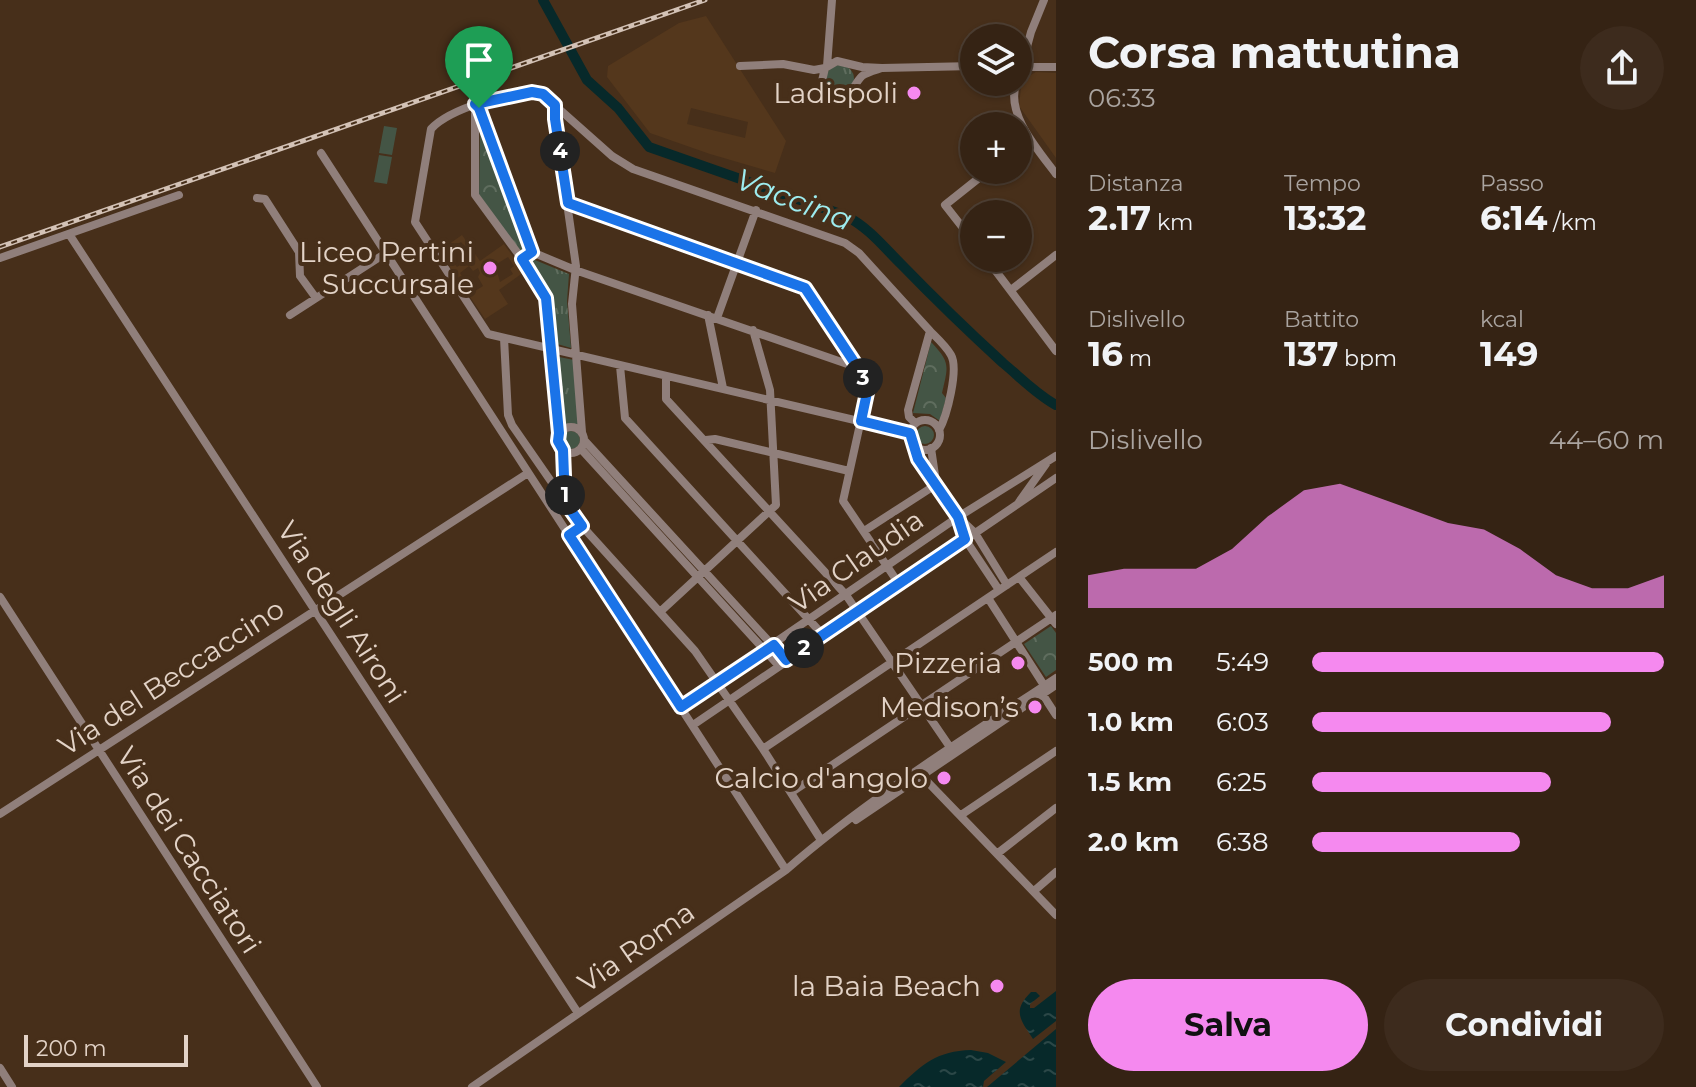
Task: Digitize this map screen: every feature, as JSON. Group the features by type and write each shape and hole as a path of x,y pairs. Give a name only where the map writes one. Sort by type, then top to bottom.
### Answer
{"street":[{"path":"822,81 832,0"},
{"path":"1032,30 1044,0"},
{"path":"829,42 841,61 852,65 882,68 960,66"},
{"path":"803,69 826,67 841,61"},
{"path":"740,66 783,64 803,69 822,81 829,94 839,97 852,92 865,74 882,68"},
{"path":"852,65 858,77 857,83"},
{"path":"1032,67 1056,67"},
{"path":"910,433 484,331 418,229 415,219 431,129 438,122 475,104 535,92 545,96 625,165 850,246 951,355 955,369 938,442 922,450 915,446"},
{"path":"475,104 475,195 546,298 559,445 570,453 582,440 572,304 575,270 555,105"},
{"path":"475,104 532,252 575,270 858,368"},
{"path":"1032,143 1056,174"},
{"path":"321,153 786,870"},
{"path":"960,224 945,205 971,184"},
{"path":"0,258 179,195"},
{"path":"257,198 265,199 299,252 300,276 316,298"},
{"path":"568,203 805,288 868,388 843,501 899,584"},
{"path":"723,388 712,316 756,210"},
{"name":"Via degli Aironi","path":"69,234 578,1013"},
{"path":"522,259 532,252"},
{"path":"290,315 386,253"},
{"path":"1011,290 1056,255"},
{"path":"997,272 1056,351"},
{"path":"661,611 776,505 770,390 753,330"},
{"path":"915,423 909,417 908,410 930,331"},
{"path":"504,338 510,421 582,526 695,651 792,792 821,840"},
{"path":"620,366 625,418 823,635"},
{"path":"666,376 666,399 846,595 953,751"},
{"path":"915,423 929,420 939,430"},
{"path":"915,423 910,433 918,459 958,517 975,533 1003,588"},
{"path":"559,433 570,426 783,663"},
{"path":"706,440 715,439 773,451 849,471"},
{"path":"931,448 936,483"},
{"path":"563,450 565,502"},
{"name":"Via Claudia","path":"1013,509 1053,458"},
{"name":"Via Claudia","path":"681,707 958,517 1053,458"},
{"name":"Via del Beccaccino","path":"0,814 528,473"},
{"name":"Via Claudia","path":"693,725 1056,478"},
{"path":"864,531 936,483"},
{"path":"958,517 965,539 1003,588"},
{"path":"569,535 582,526"},
{"path":"763,749 1056,552"},
{"path":"792,792 1055,619 1019,577"},
{"name":"Via dei Cacciatori","path":"0,597 317,1087"},
{"path":"988,598 1046,689 1056,715"},
{"name":"Via Roma","path":"472,1087 786,870 821,840 826,841 919,773 1046,689 1056,678"},
{"name":"Via Roma","path":"919,773 936,766 953,751"},
{"path":"961,815 1056,751"},
{"path":"935,788 936,766"},
{"path":"919,773 1056,915"},
{"path":"998,853 1056,808"},
{"path":"1034,891 1056,872"},
{"path":"0,1068 12,1087"}],"shaded area":[{"path":"706,16 786,141 775,173 650,133 607,77 608,66 679,23","holes":["691,108 748,122 745,138 687,124"]},
{"path":"1056,73 1056,158 1032,124 1032,112 1023,112 1019,106 1020,96 1032,96 1032,74"},
{"path":"462,235 480,261 504,244 524,272 499,290 508,304 485,319 439,251","holes":["461,242 468,252 465,254 468,259 457,267 454,263 449,265 442,254","508,257 514,266 510,269 513,274 500,282 495,265","469,266 473,271 478,268 478,277 483,286 472,293 460,273"]}],"green space":[{"path":"840,65 850,69 854,79 850,89 840,93 830,89 826,79 830,69"},
{"path":"384,126 397,128 392,155 379,153"},
{"path":"480,127 484,128 530,251 522,256 479,197"},
{"path":"379,155 392,157 387,184 374,182"},
{"path":"530,258 569,274 567,301 571,348 554,343 550,302 527,260"},
{"path":"931,342 946,365 942,393 946,398 940,421 930,414 913,413"},
{"path":"554,356 574,360 579,425 571,423 561,427"},
{"path":"921,426 929,426 934,435 932,442 921,444 916,439 916,431"},
{"path":"571,431 580,440 571,449 562,440"},
{"path":"1051,626 1056,633 1056,670 1046,677 1024,644"}],"water":[{"path":"1056,991 1056,1021 1033,1039 1020,1015 1021,1005 1031,992 1040,996 1030,1004 1030,1008 1034,1008"},
{"path":"1056,1029 1056,1087 987,1087"},
{"path":"971,1050 988,1053 1006,1062 984,1081 983,1087 899,1087 931,1060 949,1053"}],"waterway":[{"name":"Vaccina","path":"543,0 587,80 618,108 649,147 846,216 862,226 1003,363 1056,405"}],"railway":[{"path":"0,247 705,0"}],"place":[{"name":"Ladispoli","path":"914,93"},
{"name":"Liceo Pertini Succursale","path":"490,268"},
{"name":"Pizzeria","path":"1018,663"},
{"name":"Medison’s","path":"1035,707"},
{"name":"Calcio d'angolo","path":"944,778"},
{"name":"la Baia Beach","path":"997,986"}],"route":[{"path":"532,92 543,94 555,105 568,203 805,288 868,388 861,421 910,433 918,459 958,517 965,539 786,660 774,645 681,707 569,535 582,526 565,502 563,450 558,441 546,298 522,259 532,252 479,108 475,104 532,92"}]}
